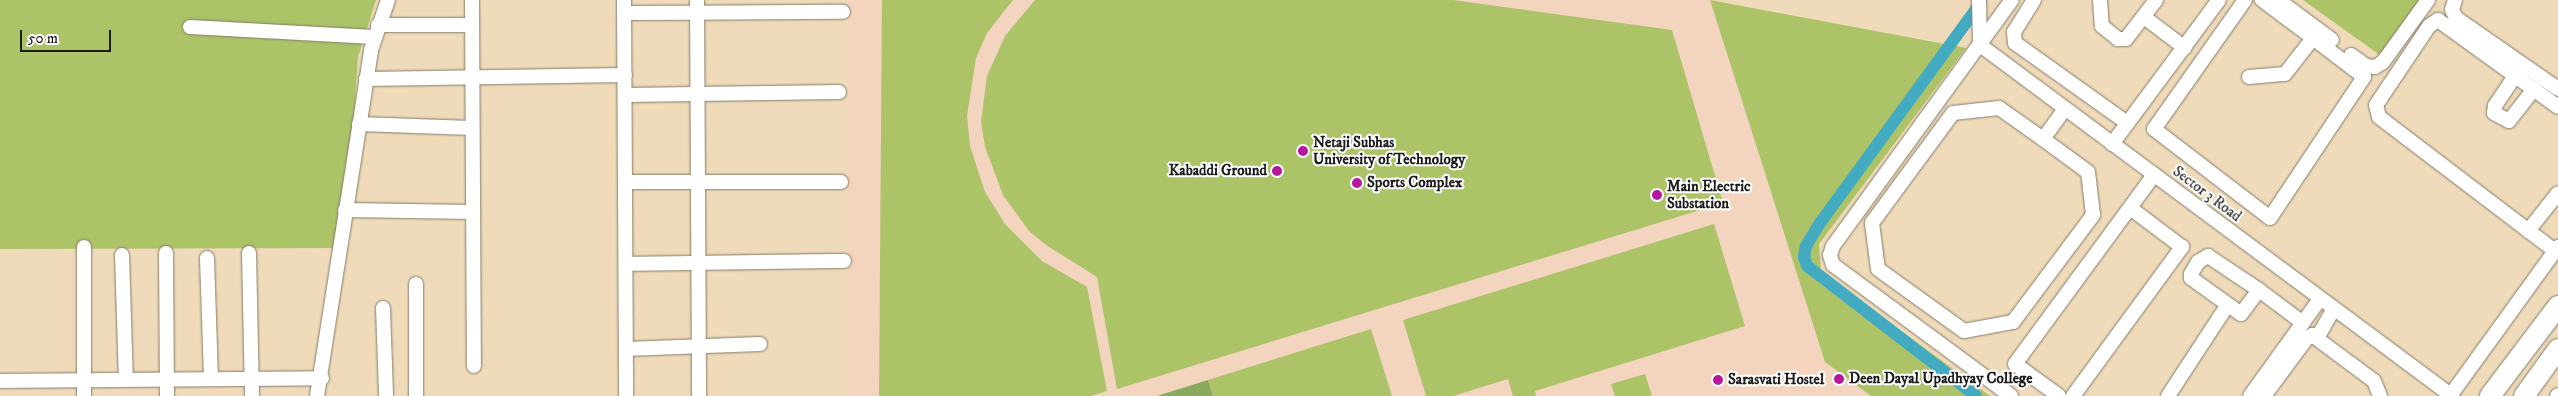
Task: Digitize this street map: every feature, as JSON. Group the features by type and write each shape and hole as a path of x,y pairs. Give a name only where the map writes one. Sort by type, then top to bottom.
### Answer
{"main road":[{"path":"2490,396 2558,306"},
{"path":"2524,396 2558,349"}],"street":[{"path":"317,396 322,378 366,79 376,31 388,0"},
{"path":"472,0 474,366"},
{"path":"1978,0 1980,45"},
{"path":"2011,396 1834,265 1830,255 1832,246 2012,0"},
{"path":"2034,0 2014,32 2015,43 2127,123"},
{"path":"2100,0 2102,26 2118,39 2126,39 2156,0"},
{"path":"2112,144 2220,0"},
{"path":"2245,0 2154,129 2270,218 2368,71 2383,62 2428,0"},
{"path":"2262,0 2313,38 2368,71"},
{"path":"2278,0 2366,66 2368,71"},
{"path":"2455,0 2452,10 2456,18 2558,89"},
{"path":"626,396 624,6 698,6 843,12"},
{"path":"698,6 700,181 699,396"},
{"path":"2144,17 2185,48"},
{"path":"2451,396 2556,249 2528,231 2376,111 2378,99 2433,21 2442,22 2558,108"},
{"path":"190,27 376,31 472,25"},
{"path":"2249,77 2285,74 2313,38"},
{"name":"Sector 3 Road","path":"1980,45 2451,396"},
{"path":"366,79 625,75"},
{"path":"2515,76 2493,109 2504,121 2511,120 2534,90"},
{"path":"625,95 839,92"},
{"path":"1999,108 2043,139 2088,172 2093,215 2013,322 1964,331 1878,269 1872,223 1953,113 1999,108"},
{"path":"2043,139 2065,109"},
{"path":"359,124 472,128"},
{"path":"2059,396 2015,364 2154,175"},
{"path":"625,182 841,182"},
{"path":"2528,231 2558,193"},
{"path":"2073,396 2182,247 2130,208"},
{"path":"346,210 472,212"},
{"path":"84,247 84,396"},
{"path":"249,253 252,396"},
{"path":"166,254 167,396"},
{"path":"122,255 126,380"},
{"path":"2259,290 2241,314 2191,278 2198,262 2204,256 2259,290 2303,323"},
{"path":"207,258 211,379"},
{"path":"626,264 844,261"},
{"path":"416,284 416,396"},
{"path":"2250,396 2320,299"},
{"path":"2168,396 2228,306"},
{"path":"383,308 386,396"},
{"path":"2317,338 2334,309"},
{"path":"2264,396 2307,338 2317,338 2374,382 2380,396"},
{"path":"626,349 760,344"},
{"path":"0,381 322,378"}],"shaded area":[{"name":"Netaji Subhas University of Technology","path":"848,0 1710,0 1825,362 1871,396 848,396"}],"green space":[{"path":"0,0 376,0 358,57 345,248 0,249"},
{"path":"882,0 1013,0 987,33 976,58 967,116 970,146 985,192 1005,224 1042,261 1087,287 1107,391 1091,396 879,396"},
{"name":"Sports Complex","path":"1035,0 1453,0 1672,30 1723,203 1117,389 1097,277 1046,245 1029,231 1003,195 985,147 981,122 987,76 1005,36"},
{"path":"1710,0 1966,48 1819,244 1821,272 1990,396 1871,396 1825,362"},
{"path":"2303,0 2421,0 2381,56"},
{"path":"1714,224 1745,326 1535,391 1536,396 1513,396 1508,379 1453,396 1426,396 1403,320"},
{"path":"1371,329 1392,396 1213,396 1208,380"},
{"path":"1645,374 1652,396 1615,396 1611,384"},
{"path":"1208,380 1213,396 1157,396"}],"waterway":[{"path":"1976,396 1807,266 1804,257 1806,246 1820,223 1981,2"}],"place":[{"name":"Netaji Subhas University of Technology","path":"1303,151"},
{"name":"Kabaddi Ground","path":"1277,171"},
{"name":"Sports Complex","path":"1357,183"},
{"name":"Main Electric Substation","path":"1657,195"},
{"name":"Deen Dayal Upadhyay College","path":"1839,379"},
{"name":"Sarasvati Hostel","path":"1718,380"}]}
